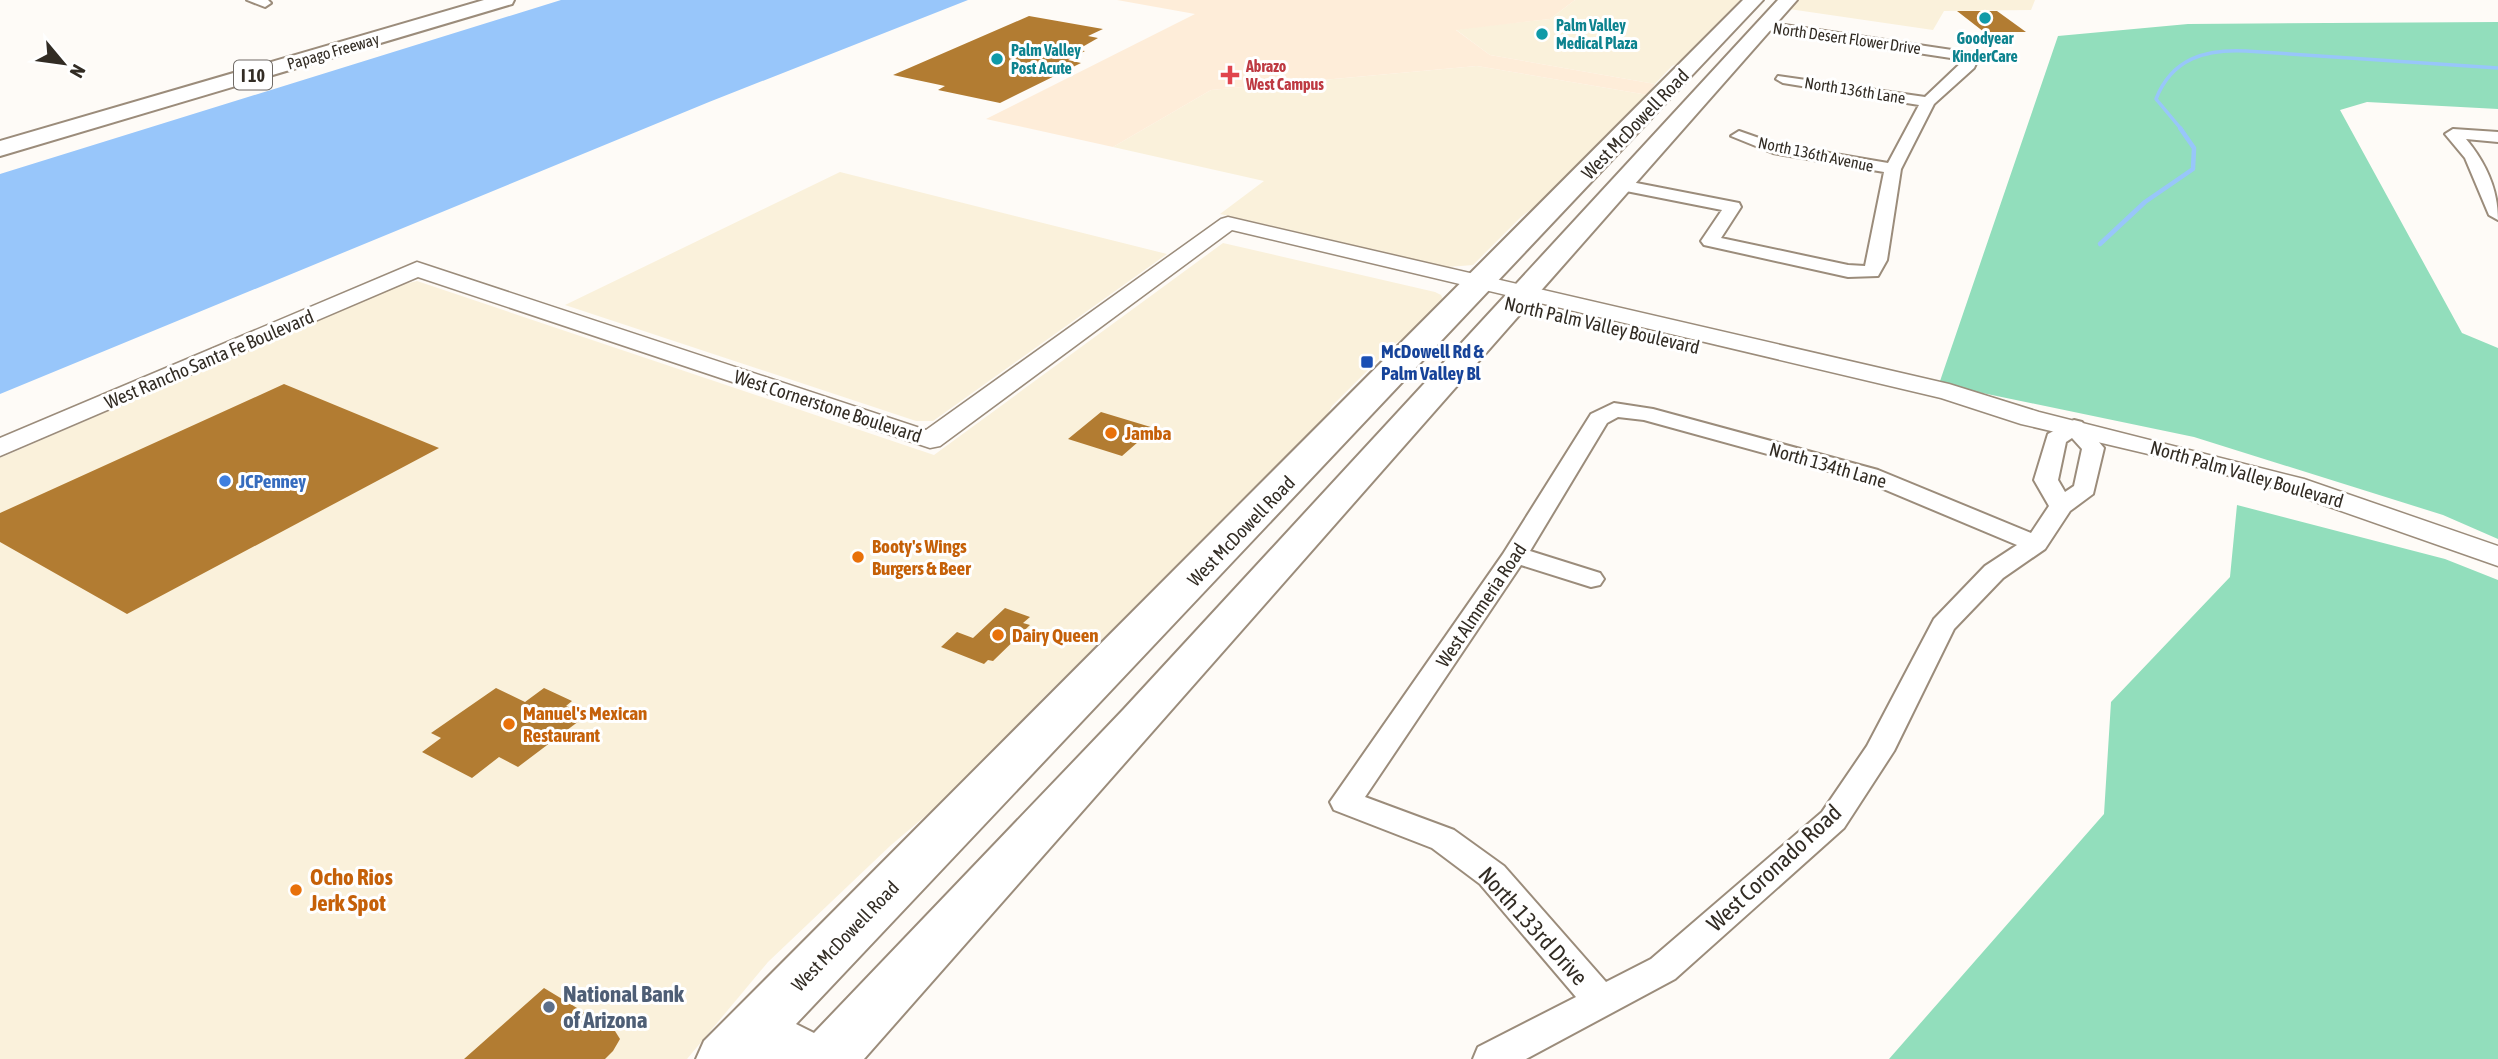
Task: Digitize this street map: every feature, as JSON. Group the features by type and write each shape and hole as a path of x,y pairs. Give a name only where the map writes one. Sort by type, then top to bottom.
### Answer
{"main road":[{"name":"Papago Freeway","path":"0,127 447,0"},
{"path":"0,134 465,0"},
{"name":"Papago Freeway","path":"0,149 505,0"},
{"name":"West McDowell Road","path":"827,1059 1139,721 1498,293 1754,0"},
{"name":"West McDowell Road","path":"740,1044 1498,293 1621,185 1788,0"},
{"path":"740,1044 806,1059"}],"street":[{"name":"North Desert Flower Drive","path":"1764,26 1972,57 1969,65 1928,102"},
{"name":"North 136th Lane","path":"1783,79 1928,102"},
{"path":"1621,185 1732,207 1710,241 1848,271 1871,272 1878,260 1893,170 1928,102"},
{"path":"2498,137 2453,134 2472,157 2498,215"},
{"name":"North 136th Avenue","path":"1739,136 1773,148 1893,170"},
{"name":"North Palm Valley Boulevard","path":"1221,228 1498,293 1947,406 1991,409 2074,427 2317,491 2498,557"},
{"name":"West Cornerstone Boulevard","path":"417,269 930,440 1221,228"},
{"name":"West Rancho Santa Fe Boulevard","path":"0,448 417,269"},
{"name":"North 134th Lane","path":"1614,410 1645,414 1870,475 2036,544"},
{"name":"West Almmeria Road","path":"1345,802 1515,555 1600,419 1614,410"},
{"path":"2061,506 2046,480 2056,439 2074,427"},
{"name":"West Coronado Road","path":"1491,1059 1603,1003 1663,969 1833,820 1880,751 1943,625 1994,572 2036,544 2061,506 2085,489 2093,449 2074,427"},
{"path":"1515,555 1591,579"},
{"name":"North 133rd Drive","path":"1345,802 1443,839 1492,874 1603,1003"}],"shaded area":[{"name":"Abrazo West Campus","path":"1117,0 1575,0 1550,19 1456,30 1490,55 1655,84 1648,95 1477,66 1211,90 1113,147 986,119 1195,14"},
{"path":"1575,0 1745,0 1689,59 1672,66 1655,84 1490,55 1455,29 1550,19"},
{"path":"1798,0 2035,0 2031,10 1944,11 1933,30 1789,9"},
{"path":"1477,66 1648,95 1562,186 1521,217 1473,265 1448,267 1220,214 1264,181 1113,147 1211,90"},
{"path":"840,172 1167,254 933,421 916,421 565,305"},
{"path":"1223,243 1435,292 1441,295 1445,303 1423,325 1393,345 1332,406 1318,431 1181,569 1122,621 1042,699 1001,752 890,846 768,962 687,1059 0,1059 0,458 396,286 417,281 934,455"}],"green space":[{"path":"2498,22 2498,109 2367,102 2340,110 2462,333 2498,348 2498,539 2443,515 2194,437 1939,384 2058,36 2188,24"},
{"path":"2237,505 2445,559 2498,580 2498,1059 1889,1059 2104,814 2111,702 2230,577"}],"water":[{"path":"561,0 968,0 709,102 0,394 0,174"}],"building":[{"name":"Goodyear KinderCare","path":"1957,11 1997,11 2026,32 1984,32"},
{"name":"Palm Valley Post Acute","path":"1029,16 1103,29 1088,36 1098,38 1077,50 1085,51 1068,60 1081,63 1000,103 938,90 945,86 893,75"},
{"name":"JCPenney","path":"284,384 439,448 127,614 0,542 0,513"},
{"name":"Jamba","path":"1101,412 1154,428 1122,456 1068,439"},
{"name":"Dairy Queen","path":"1005,608 1030,617 1023,623 1030,625 993,661 988,660 984,664 941,647 957,632 973,638"},
{"name":"Manuel's Mexican Restaurant","path":"496,688 525,702 544,688 572,701 566,706 587,715 518,767 499,757 472,778 422,752 441,738 431,733"},
{"name":"National Bank of Arizona","path":"544,988 615,1031 620,1039 605,1059 464,1059"}],"waterway":[{"path":"2182,130 2156,99 2171,74 2181,65 2204,54 2246,51 2498,68"},
{"path":"2100,244 2145,202 2193,169 2194,148 2180,128"}],"place":[{"name":"Goodyear KinderCare","path":"1985,18"},
{"name":"Palm Valley Medical Plaza","path":"1542,34"},
{"name":"Palm Valley Post Acute","path":"997,59"},
{"name":"Abrazo West Campus","path":"1230,75"},
{"name":"McDowell Rd & Palm Valley Bl","path":"1367,362"},
{"name":"Jamba","path":"1111,433"},
{"name":"JCPenney","path":"225,481"},
{"name":"Booty's Wings Burgers & Beer","path":"858,557"},
{"name":"Dairy Queen","path":"998,635"},
{"name":"Manuel's Mexican Restaurant","path":"509,724"},
{"name":"Ocho Rios Jerk Spot","path":"296,890"},
{"name":"National Bank of Arizona","path":"549,1007"}]}
